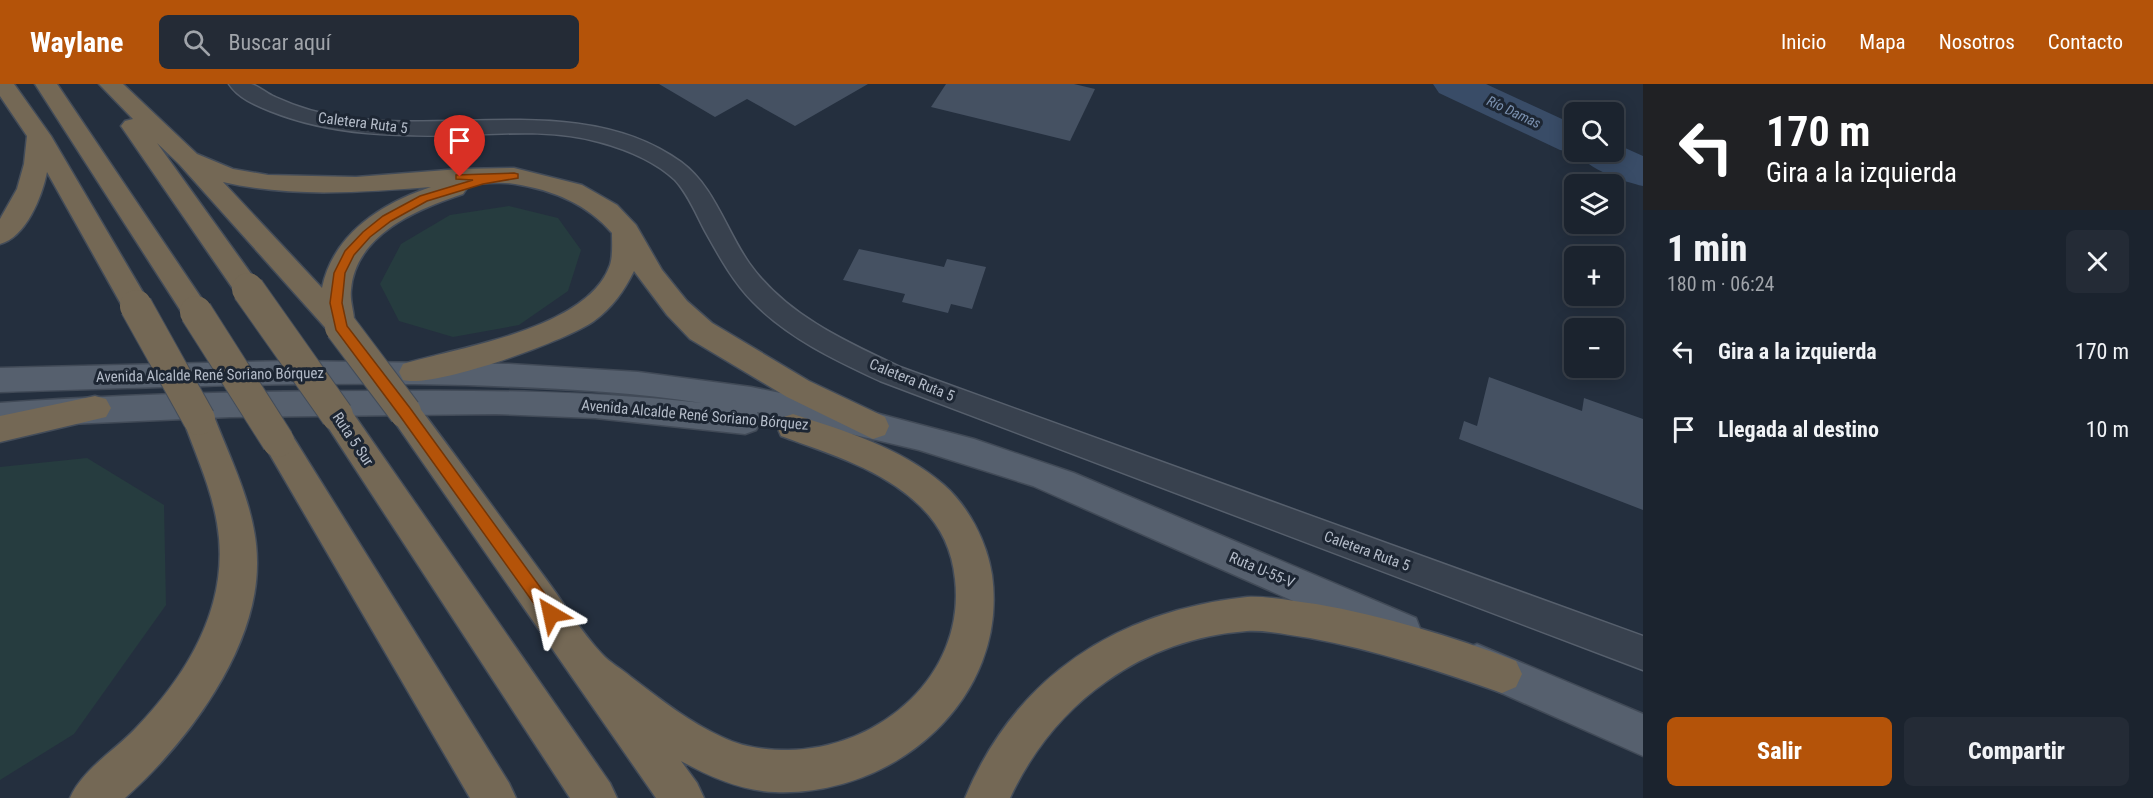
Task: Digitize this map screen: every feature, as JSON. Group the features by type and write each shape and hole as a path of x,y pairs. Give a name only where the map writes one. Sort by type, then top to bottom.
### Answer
{"highway":[{"path":"2,84 20,106 39,136 199,419 236,524 239,571 235,598 219,644 179,709 136,758 92,798"},
{"path":"46,84 278,441 494,798"},
{"name":"Ruta 5 Sur","path":"103,84 337,415 596,798"},
{"path":"110,84 188,159 314,296 340,321 682,798"},
{"path":"0,235 27,198 36,175 39,136"},
{"path":"188,159 227,175 286,184 356,185 460,177 514,176 554,185 591,200 608,211 626,231 651,276 677,308 701,331 798,389 873,426"},
{"path":"340,321 336,287 339,273 356,245 376,226 401,210 435,195 481,181 514,176"},
{"path":"414,372 522,344 565,325 583,314 614,285 622,273 629,247 626,231"},
{"path":"0,429 95,408"},
{"path":"590,669 651,717 686,740 732,762 769,770 810,769 851,759 887,743 906,730 924,716 940,697 961,660 975,619 974,574 960,531 949,513 924,487 885,461 793,427"},
{"path":"987,798 1008,758 1033,721 1062,690 1094,664 1129,645 1166,629 1206,619 1248,614 1329,623 1385,635 1502,674"}],"main road":[{"name":"Avenida Alcalde René Soriano Bórquez","path":"0,380 268,373 414,372 583,379 697,391 796,408 873,426"},
{"name":"Avenida Alcalde René Soriano Bórquez","path":"0,415 95,408 287,403 572,404 664,411 793,427 873,426"},
{"name":"Ruta U-55-V","path":"873,426 1032,471 1643,735"}],"street":[{"name":"Caletera Ruta 5","path":"239,84 246,91 274,105 319,119 349,124 431,129 538,126 585,132 627,144 661,160 688,181 747,279 773,305 838,350 902,378 1643,653"}],"green space":[{"path":"509,206 558,218 581,250 568,291 519,325 453,337 399,321 380,284 401,244 450,215"},
{"path":"87,458 164,505 166,605 74,734 0,780 0,467"}],"building":[{"path":"659,84 868,84 795,126 747,99 715,117"},
{"path":"946,84 1074,84 1095,89 1070,141 931,107"},
{"path":"859,249 944,267 947,259 986,267 972,309 951,304 948,313 902,302 905,294 843,280"},
{"path":"1489,377 1582,411 1584,398 1643,419 1643,510 1459,439 1464,421 1477,426"}],"waterway":[{"name":"Río Damas","path":"1453,84 1564,136"},
{"name":"Río Damas","path":"1619,162 1643,173"}],"route":[{"path":"460,177 514,176 481,181 447,190 423,199 387,218 366,234 344,263 336,287 336,303 341,327 551,614"}]}
